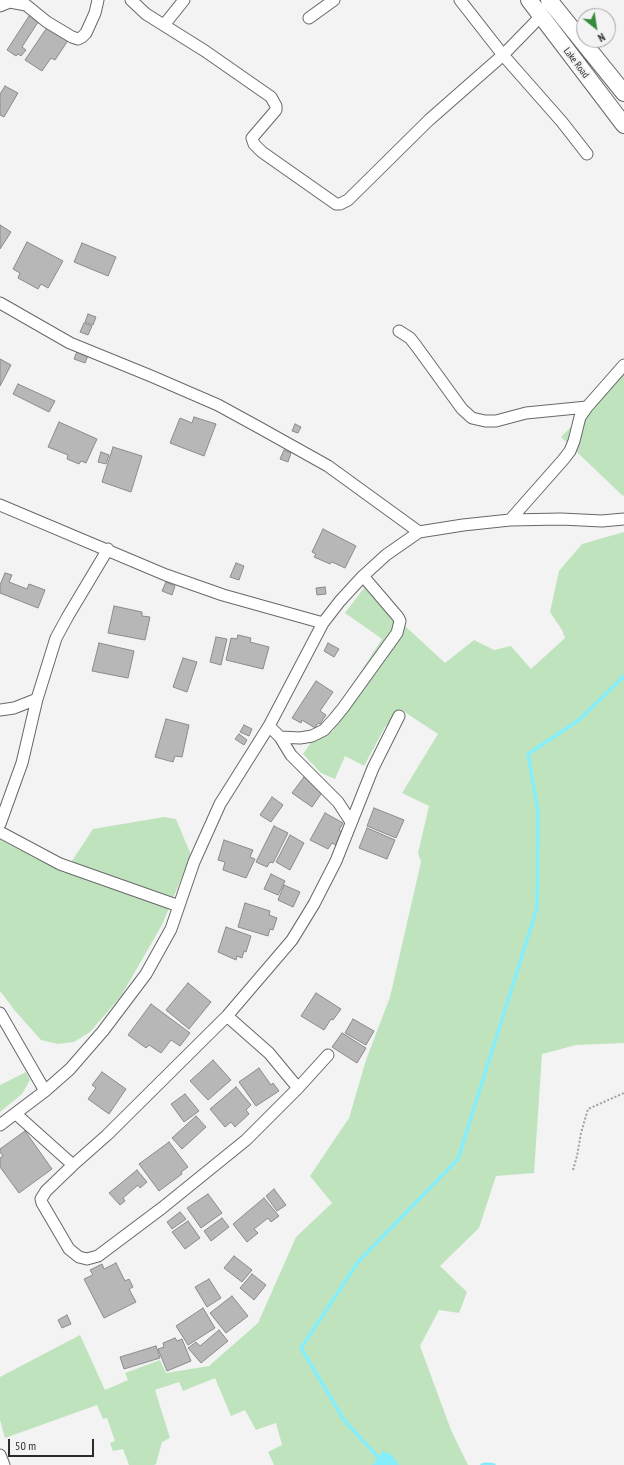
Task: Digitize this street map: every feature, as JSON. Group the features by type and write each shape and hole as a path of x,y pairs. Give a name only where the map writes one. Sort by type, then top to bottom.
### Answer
{"main road":[{"name":"Lake Road","path":"529,0 624,125"},
{"name":"Lake Road","path":"555,2 624,93"}],"street":[{"path":"0,6 10,2 26,5 47,22 78,39 86,33 95,13 98,0"},
{"path":"131,0 146,14 204,51 270,97 276,106 276,110 252,138 254,144 262,152 336,204 340,204 348,200 429,120 503,55 541,16"},
{"path":"164,25 184,0"},
{"path":"309,18 334,0"},
{"path":"460,0 503,55 562,122 587,154"},
{"path":"0,303 70,343 218,405 328,466 419,532"},
{"path":"399,331 410,338 462,409 472,418 485,421 496,421 526,412 587,407"},
{"path":"510,520 550,476 570,451 580,417 624,365"},
{"path":"0,505 166,574 223,595 323,623"},
{"path":"0,1125 16,1114 70,1069 90,1048 146,974 171,929 194,862 220,804 269,726 323,623 340,601 363,576 386,555 419,532 510,520 561,518 602,521 624,519"},
{"path":"0,824 22,763 37,699 56,638 108,549"},
{"path":"280,737 300,738 312,736 324,730 343,708 397,633 400,621 398,617 363,576"},
{"path":"0,710 14,708 37,699"},
{"path":"328,1055 298,1088 246,1140 186,1189 98,1256 87,1259 80,1257 69,1249 42,1204 41,1199 46,1191 107,1135 227,1016 292,940 314,904 336,861 374,768 398,716"},
{"path":"269,726 280,737 291,755 338,802 351,822"},
{"path":"0,832 60,864 179,906"},
{"path":"0,1013 45,1090"},
{"path":"227,1016 269,1053 298,1088"},
{"path":"16,1114 73,1165"},
{"path":"0,1455 4,1465"}],"path":[{"path":"573,1170 577,1156 580,1133 588,1109 624,1093"}],"green space":[{"path":"624,373 624,495 623,496 561,437"},
{"path":"624,532 624,1043 576,1045 542,1054 534,1173 496,1176 479,1228 440,1266 467,1292 459,1313 439,1310 420,1346 451,1430 468,1465 274,1465 268,1452 282,1445 276,1423 256,1430 245,1410 231,1416 215,1378 183,1391 179,1382 155,1390 170,1438 162,1442 156,1464 154,1465 129,1465 123,1449 113,1451 110,1443 115,1441 107,1418 103,1419 97,1405 5,1438 0,1420 0,1377 80,1335 105,1390 128,1380 125,1373 160,1360 166,1373 209,1366 258,1323 296,1237 332,1203 310,1176 349,1118 366,1060 390,997 421,862 418,853 429,806 402,793 438,734 400,709 385,727 364,766 345,756 335,779 321,773 303,754 312,741 333,731 352,685 382,639 345,613 364,588 445,663 474,640 494,650 511,646 531,669 565,638 562,630 550,612 559,571 582,544"},
{"path":"164,817 176,819 191,855 162,925 121,996 90,1032 74,1042 58,1044 41,1040 16,1012 0,991 0,836 64,873 93,829"},
{"path":"26,1072 30,1080 22,1094 0,1112 0,1085"}],"water":[{"path":"383,1451 392,1455 399,1465 372,1465"}],"building":[{"path":"31,13 40,19 22,47 26,50 21,56 18,54 16,56 7,50"},
{"path":"48,26 69,39 55,60 51,58 42,71 25,60"},
{"path":"5,86 18,93 4,117 0,115 0,94"},
{"path":"0,225 11,232 0,249"},
{"path":"27,242 63,261 48,288 41,284 38,289 18,278 20,273 13,269"},
{"path":"82,243 116,257 108,276 74,262"},
{"path":"88,314 96,317 93,325 85,322"},
{"path":"84,323 92,326 88,335 80,332"},
{"path":"78,349 89,353 85,363 74,359"},
{"path":"0,359 11,365 0,386"},
{"path":"18,384 55,401 49,412 13,394"},
{"path":"194,417 216,424 204,456 170,443 180,418 192,423"},
{"path":"59,422 97,439 86,463 81,461 79,464 67,459 68,455 48,447"},
{"path":"295,424 301,427 298,433 292,431"},
{"path":"113,447 142,456 131,492 102,482"},
{"path":"284,450 291,453 288,462 280,459"},
{"path":"101,452 109,455 106,464 98,462"},
{"path":"323,529 356,546 345,568 332,562 330,564 314,557 316,554 312,552"},
{"path":"236,563 244,566 239,580 230,577"},
{"path":"5,573 12,575 9,582 27,589 29,584 45,590 38,608 0,593 0,585"},
{"path":"166,582 175,586 172,595 162,591"},
{"path":"325,587 326,594 317,595 316,588"},
{"path":"114,606 142,612 142,616 150,617 145,640 108,633"},
{"path":"238,635 251,638 250,642 269,647 263,669 226,660 231,638 237,639"},
{"path":"216,637 227,639 221,665 210,662"},
{"path":"99,643 134,651 128,678 92,671"},
{"path":"328,643 339,649 334,657 324,651"},
{"path":"183,658 197,662 187,692 173,687"},
{"path":"316,681 333,692 320,711 326,715 320,724 318,723 315,728 302,720 301,723 292,718"},
{"path":"166,719 189,725 182,757 175,756 173,762 155,757"},
{"path":"244,725 252,729 249,736 240,732"},
{"path":"239,734 247,740 244,745 235,739"},
{"path":"304,777 323,791 312,807 292,793"},
{"path":"272,797 283,805 271,822 260,815"},
{"path":"374,808 404,820 396,838 367,826"},
{"path":"325,813 343,823 339,830 342,832 336,845 332,843 328,849 310,840"},
{"path":"274,826 288,833 273,863 270,862 267,867 256,862"},
{"path":"367,828 395,840 387,859 359,848"},
{"path":"290,835 304,843 290,870 276,862"},
{"path":"224,840 253,850 250,857 255,859 246,878 223,870 225,862 218,860"},
{"path":"271,874 285,881 278,895 264,889"},
{"path":"284,885 300,892 293,907 278,900"},
{"path":"245,903 270,911 269,915 277,918 273,930 270,929 268,936 238,927"},
{"path":"226,927 251,936 246,952 244,951 242,958 237,956 236,960 218,952"},
{"path":"188,983 211,1002 189,1029 166,1010"},
{"path":"316,993 341,1009 333,1020 331,1019 324,1030 301,1016"},
{"path":"151,1004 190,1033 180,1046 171,1040 161,1053 149,1045 146,1048 128,1035"},
{"path":"353,1019 374,1031 366,1045 345,1033"},
{"path":"342,1033 366,1048 357,1063 332,1047"},
{"path":"213,1060 231,1080 208,1100 190,1081"},
{"path":"259,1068 271,1085 273,1083 279,1091 256,1106 239,1082"},
{"path":"102,1072 126,1089 109,1114 88,1099 96,1088 92,1085"},
{"path":"236,1087 251,1105 246,1110 249,1114 235,1127 231,1122 225,1127 210,1109"},
{"path":"185,1094 199,1111 184,1122 171,1104"},
{"path":"196,1116 206,1127 182,1149 172,1138"},
{"path":"25,1131 52,1169 19,1193 0,1167 0,1158 3,1156 0,1149"},
{"path":"169,1142 188,1167 181,1172 182,1174 159,1191 139,1164"},
{"path":"137,1170 147,1182 140,1188 138,1185 123,1198 125,1201 120,1205 109,1193"},
{"path":"274,1189 286,1205 277,1211 266,1196"},
{"path":"208,1194 222,1213 201,1228 187,1208"},
{"path":"264,1198 279,1216 271,1222 268,1218 254,1229 258,1233 247,1242 233,1224"},
{"path":"180,1212 186,1219 172,1229 167,1222"},
{"path":"222,1218 229,1227 211,1241 204,1231"},
{"path":"188,1221 200,1238 185,1249 172,1232"},
{"path":"234,1256 252,1270 242,1282 224,1268"},
{"path":"116,1263 125,1281 129,1279 133,1287 129,1289 136,1302 104,1318 84,1279 93,1275 90,1270 102,1264 104,1269"},
{"path":"252,1274 266,1285 254,1300 240,1288"},
{"path":"209,1279 221,1298 207,1307 195,1287"},
{"path":"232,1296 248,1316 226,1333 210,1313"},
{"path":"203,1308 215,1328 188,1345 176,1326"},
{"path":"67,1315 71,1324 62,1328 58,1320"},
{"path":"219,1330 228,1341 201,1363 188,1348 196,1342 200,1346"},
{"path":"175,1338 177,1341 182,1339 191,1361 167,1371 158,1349 164,1347 163,1343"},
{"path":"156,1346 160,1358 124,1369 120,1357"}],"waterway":[{"path":"385,1465 344,1420 301,1348 358,1262 458,1159 537,908 538,812 528,754 579,720 624,676"},
{"path":"482,1465 494,1465"}]}
